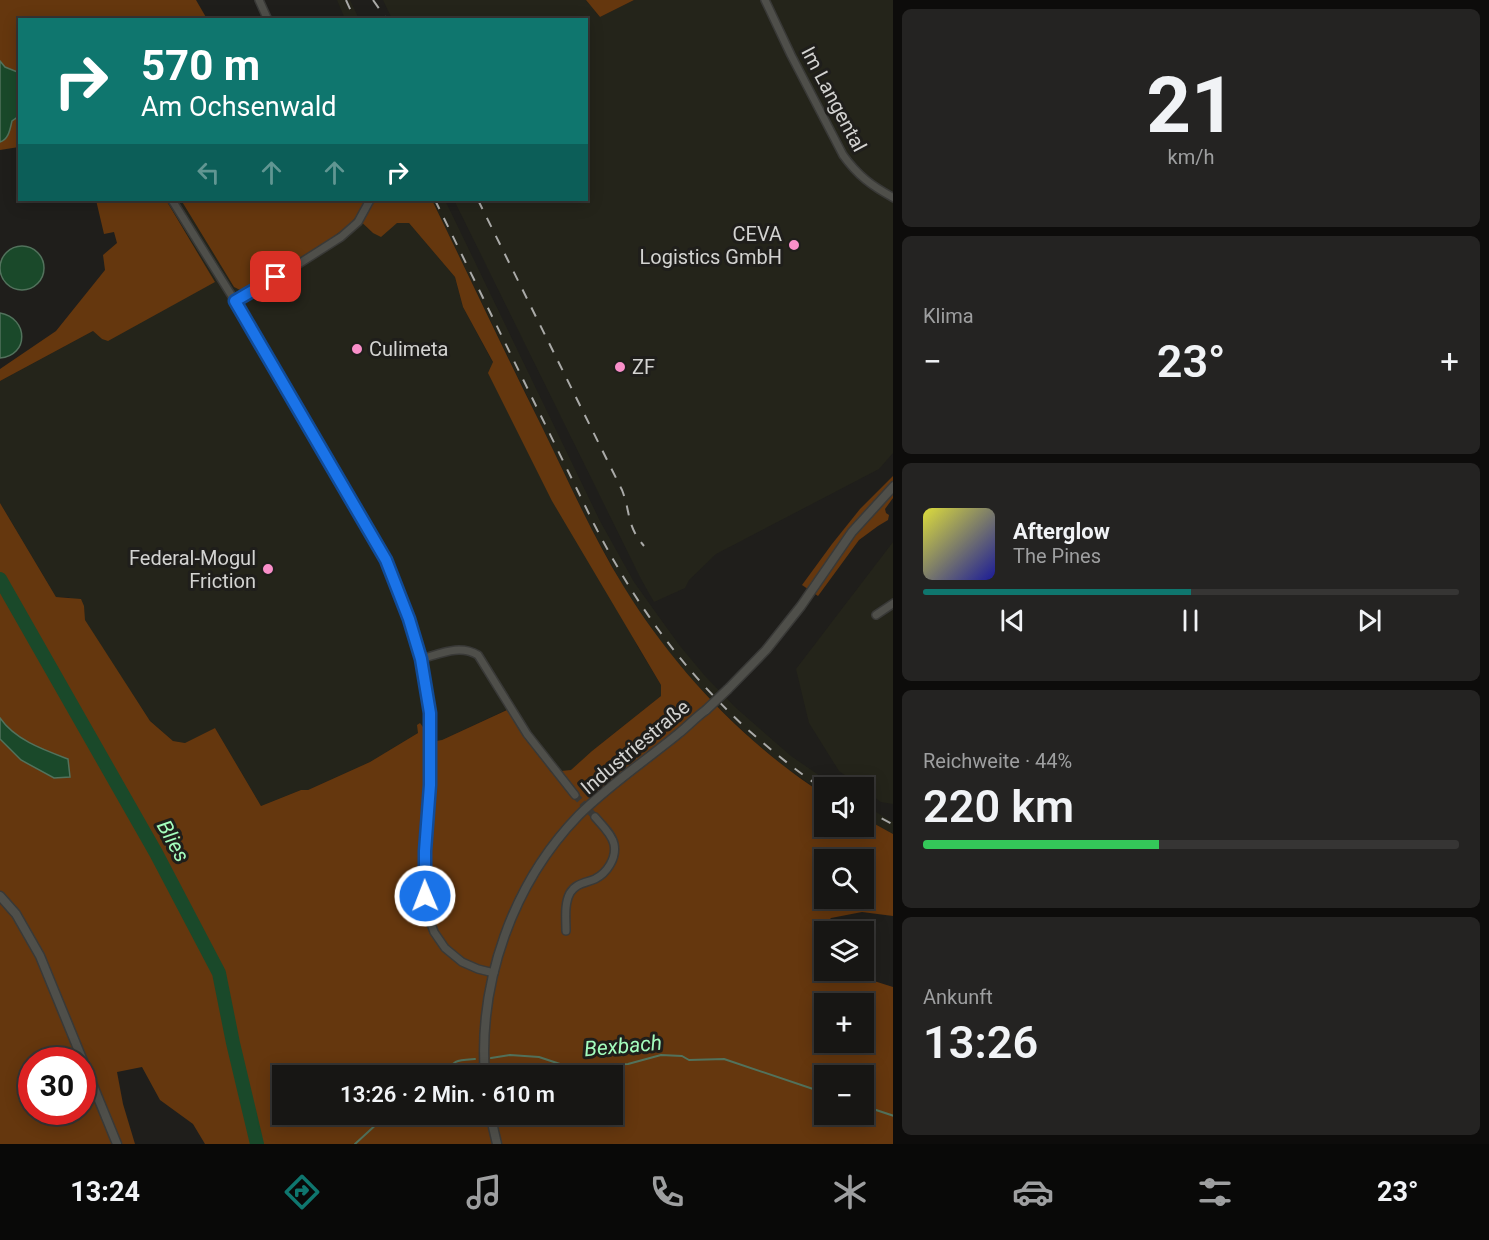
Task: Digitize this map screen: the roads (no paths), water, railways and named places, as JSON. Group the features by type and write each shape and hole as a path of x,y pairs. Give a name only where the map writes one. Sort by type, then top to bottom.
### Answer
{"street":[{"path":"259,0 267,18"},
{"name":"Im Langental","path":"765,0 843,156 864,180 893,197"},
{"path":"173,201 235,301 386,560 409,619 421,659 430,713 430,785 424,884 426,909 434,932 445,948 462,962 494,973"},
{"path":"235,301 297,266 341,237 357,222 370,201"},
{"name":"Industriestraße","path":"484,1065 486,1011 506,931 524,892 545,858 578,817 602,794 681,732 766,650 801,606 852,532 893,487"},
{"path":"876,615 893,604"},
{"path":"421,659 457,649 471,651 478,655 527,734 574,795"},
{"path":"566,931 566,907 570,893 577,886 604,873 614,856 614,843 595,817"},
{"path":"0,896 16,914 40,956 117,1144"},
{"path":"493,1125 497,1144"}],"waterway":[{"name":"Blies","path":"0,579 156,853 219,973 257,1144"},
{"name":"Bexbach","path":"491,1058 510,1055 539,1057 563,1065 584,1066 628,1064 661,1055 682,1056 689,1060 724,1059 814,1089"},
{"name":"Bexbach","path":"452,1065 456,1062 475,1059"},
{"name":"Bexbach","path":"874,1109 893,1116"},
{"name":"Bexbach","path":"355,1144 376,1125"}],"tunnel":[{"path":"575,795 595,817"}],"railway":[{"path":"346,0 354,18"},
{"path":"373,0 386,18"},
{"path":"435,201 594,524 625,580 661,633 700,682 746,728 814,783"},
{"path":"478,201 622,490 634,532 644,546"},
{"path":"874,814 893,824"}],"place":[{"name":"CEVA Logistics GmbH","path":"794,245"},
{"name":"Culimeta","path":"357,349"},
{"name":"ZF","path":"620,367"},
{"name":"Federal-Mogul Friction","path":"268,569"}]}
